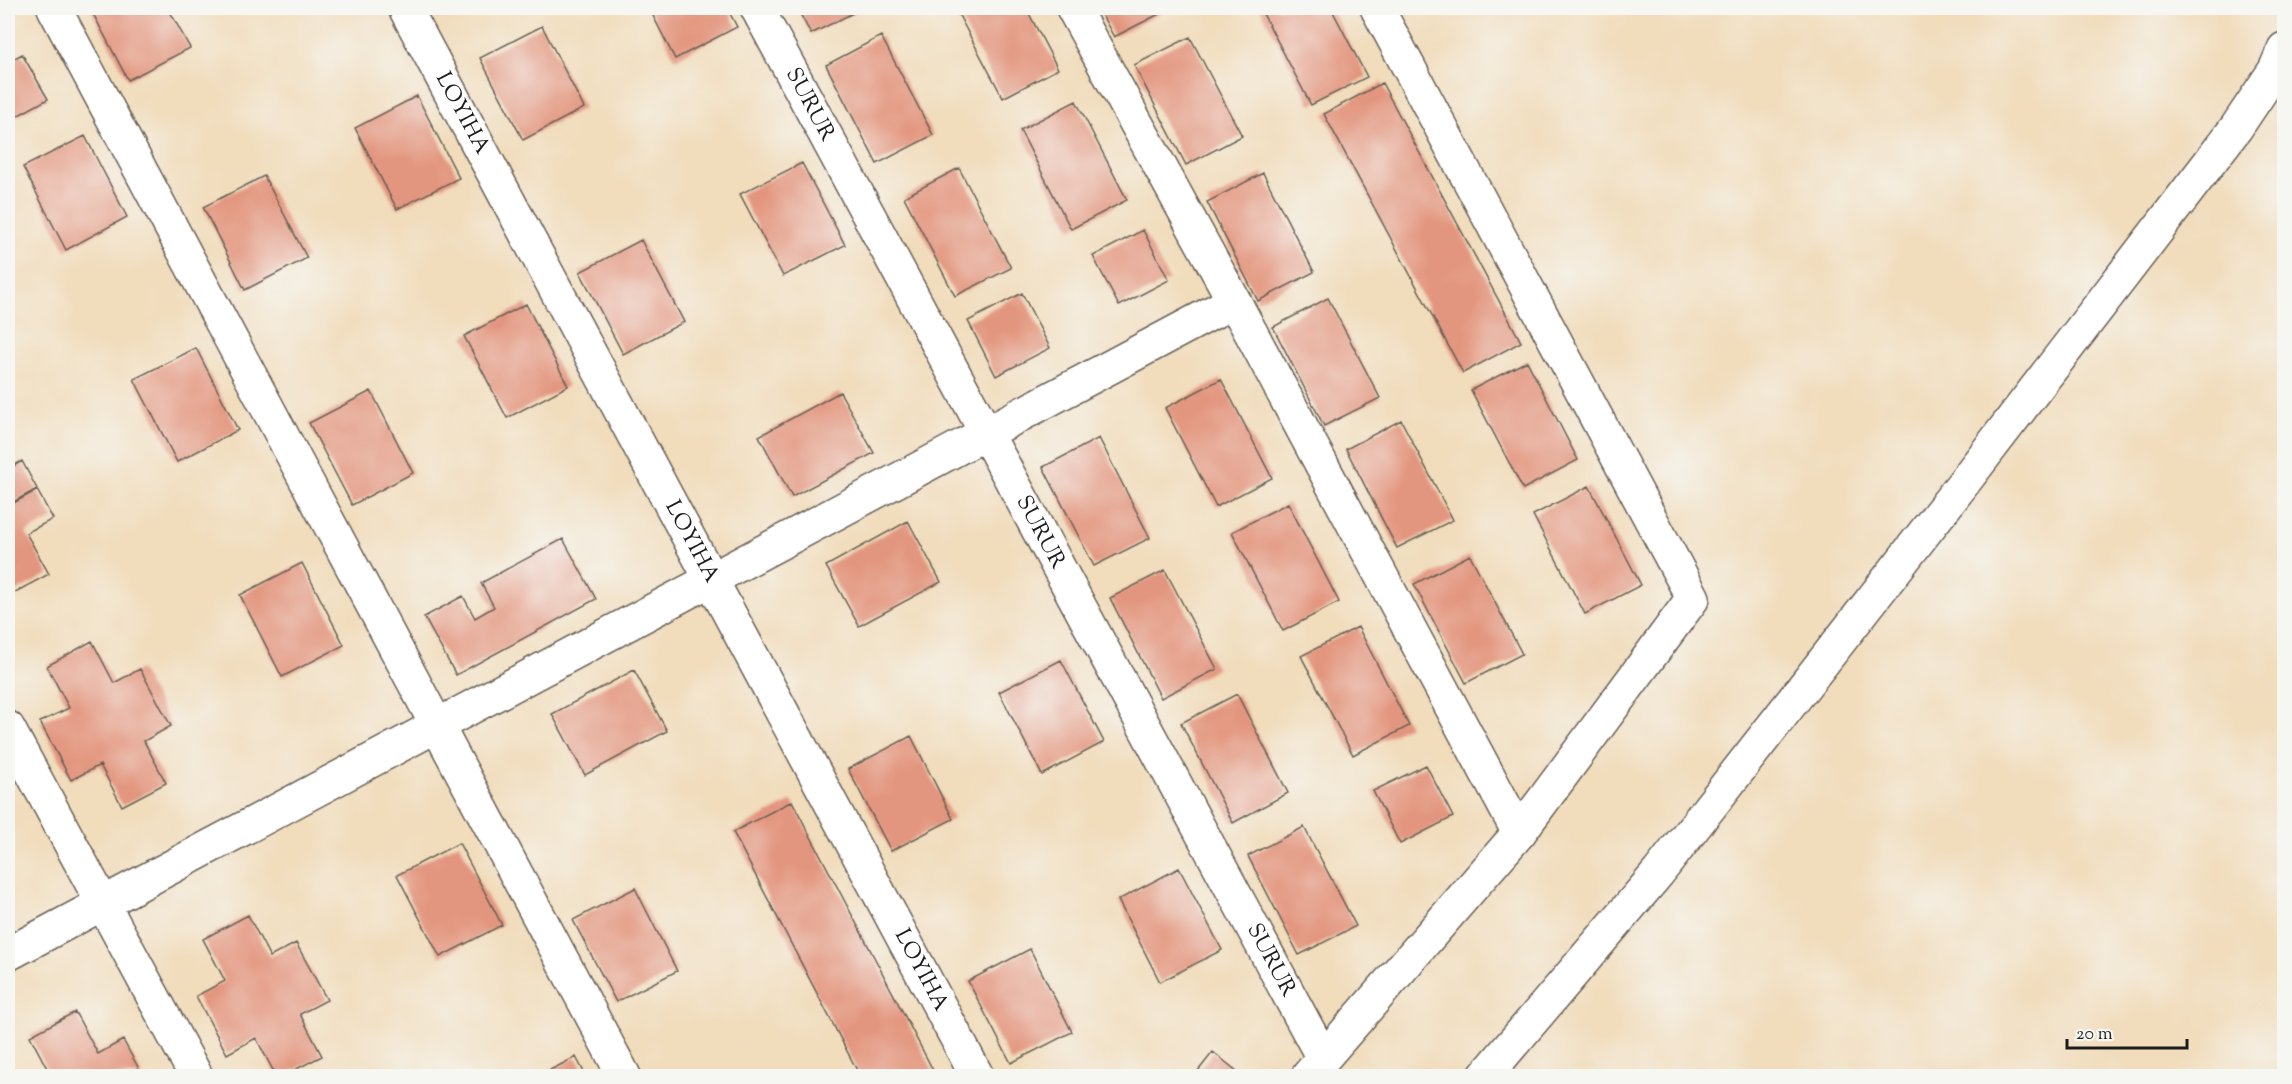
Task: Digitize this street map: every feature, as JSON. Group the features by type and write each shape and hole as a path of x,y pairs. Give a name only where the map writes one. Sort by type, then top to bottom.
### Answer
{"street":[{"path":"54,8 624,1077"},
{"name":"LOYIHA","path":"405,8 977,1077"},
{"name":"SURUR","path":"758,8 986,433 1315,1067"},
{"path":"1073,8 1234,301 1519,833"},
{"path":"1315,1067 1519,833 1693,598 1377,8"},
{"path":"1485,1077 1658,873 1961,486 2236,128 2275,70 2284,49"},
{"path":"8,954 1234,301"},
{"path":"8,728 196,1077"}],"building":[{"path":"90,8 168,8 190,48 128,80"},
{"path":"649,8 727,8 737,27 675,59"},
{"path":"797,8 863,8 811,34"},
{"path":"955,8 1026,8 1058,69 1003,98"},
{"path":"1098,8 1171,8 1114,37"},
{"path":"1260,8 1331,8 1367,77 1311,105"},
{"path":"542,26 584,108 523,140 480,58"},
{"path":"881,36 933,135 877,164 826,65"},
{"path":"1190,37 1242,136 1186,165 1134,65"},
{"path":"22,54 48,99 8,121 8,62"},
{"path":"1382,83 1521,342 1463,373 1324,114"},
{"path":"417,96 459,178 397,209 355,128"},
{"path":"1076,101 1127,200 1071,229 1020,130"},
{"path":"85,136 127,217 66,250 23,167"},
{"path":"802,163 845,245 783,276 740,194"},
{"path":"959,168 1011,268 955,296 904,197"},
{"path":"1263,173 1314,272 1258,301 1207,202"},
{"path":"264,176 307,258 245,290 203,207"},
{"path":"1143,230 1169,280 1119,306 1093,256"},
{"path":"641,240 684,322 623,354 580,272"},
{"path":"1022,293 1050,348 996,376 968,321"},
{"path":"1328,298 1380,398 1324,426 1273,327"},
{"path":"526,304 568,386 507,418 464,336"},
{"path":"196,348 238,430 177,462 134,379"},
{"path":"1527,361 1578,460 1523,489 1471,390"},
{"path":"1221,379 1272,478 1216,507 1165,408"},
{"path":"371,391 413,473 352,505 309,423"},
{"path":"840,392 874,453 792,497 759,436"},
{"path":"1401,420 1453,520 1397,548 1346,449"},
{"path":"1099,438 1150,538 1094,566 1043,467"},
{"path":"22,461 37,489 8,505 8,469"},
{"path":"1589,486 1641,585 1585,614 1533,515"},
{"path":"37,490 53,519 26,533 49,574 8,596 8,506"},
{"path":"1288,503 1339,602 1283,631 1232,532"},
{"path":"908,521 941,582 859,626 826,566"},
{"path":"563,539 596,599 456,675 424,617 463,596 475,618 494,607 481,583"},
{"path":"1470,555 1522,654 1466,683 1414,584"},
{"path":"302,563 344,645 282,677 240,595"},
{"path":"1165,570 1217,669 1161,698 1110,598"},
{"path":"1358,627 1409,726 1353,755 1301,656"},
{"path":"92,641 114,683 140,669 171,726 144,741 166,783 122,806 100,765 71,780 40,722 69,708 47,666"},
{"path":"1061,660 1104,742 1042,775 999,692"},
{"path":"634,670 667,731 585,775 552,714"},
{"path":"1237,694 1288,793 1233,823 1181,723"},
{"path":"911,736 953,819 891,851 848,769"},
{"path":"1426,765 1453,817 1400,844 1373,791"},
{"path":"792,801 936,1076 860,1076 733,832"},
{"path":"1304,827 1356,926 1299,955 1248,856"},
{"path":"459,843 502,925 440,957 397,875"},
{"path":"1179,868 1222,950 1160,982 1118,900"},
{"path":"635,888 677,971 616,1002 573,920"},
{"path":"248,915 270,957 296,943 327,1000 300,1014 322,1056 283,1076 276,1076 256,1038 227,1054 196,996 225,981 203,939"},
{"path":"1030,949 1072,1032 1011,1063 968,981"},
{"path":"75,1012 98,1054 123,1040 143,1076 51,1076 30,1036"},
{"path":"1213,1052 1243,1076 1194,1076"},
{"path":"576,1057 586,1076 538,1076"}]}
